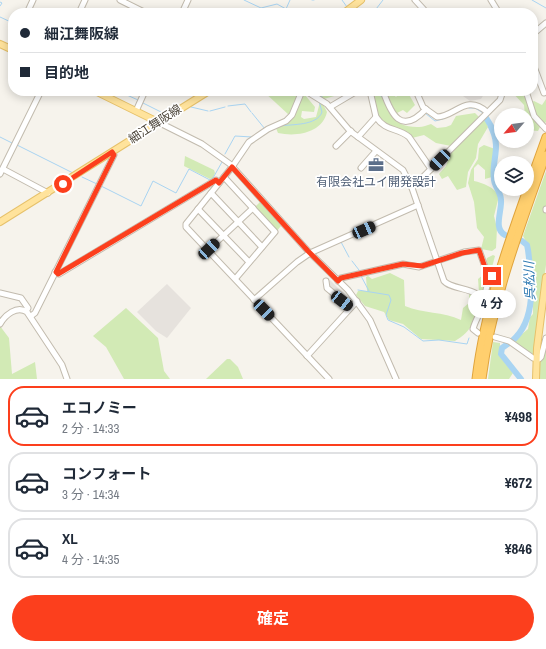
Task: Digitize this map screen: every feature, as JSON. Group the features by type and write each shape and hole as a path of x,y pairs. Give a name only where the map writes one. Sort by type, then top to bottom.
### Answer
{"highway":[{"path":"476,379 480,344 492,298 513,229 546,137"},
{"path":"482,379 488,338 497,299 519,230 546,155"}],"main road":[{"path":"351,8 361,0"},
{"path":"105,96 158,122"},
{"name":"細江舞阪線","path":"0,222 201,96"},
{"path":"536,379 536,359 546,277"}],"street":[{"path":"120,0 136,8"},
{"path":"415,0 423,8"},
{"path":"538,30 546,23"},
{"path":"538,77 544,93"},
{"path":"0,174 39,96"},
{"path":"136,111 143,96"},
{"path":"300,96 295,110 290,117 250,140 232,167 186,224 186,227 329,379"},
{"path":"314,96 330,107 358,137 403,170 412,188 438,261 442,279 446,284 474,292 481,299 482,305 473,329 478,333"},
{"path":"330,107 349,96"},
{"path":"371,96 376,117 385,127 404,133 409,137 431,169"},
{"path":"385,96 391,112 401,120 410,120 426,109"},
{"path":"419,96 426,109 439,117 466,105 478,106 486,112"},
{"path":"412,188 486,112 500,100 501,96"},
{"path":"527,96 534,116 544,128"},
{"path":"358,137 376,117"},
{"path":"158,122 208,148 232,167 310,253 357,301 373,326 396,379"},
{"path":"336,146 351,131"},
{"path":"361,168 376,151"},
{"path":"31,316 35,313 114,155 112,152"},
{"path":"3,169 48,193"},
{"path":"224,177 275,232 236,278"},
{"path":"56,272 58,274 216,180 219,183"},
{"path":"211,193 262,247"},
{"path":"254,300 297,262 310,253 418,205"},
{"path":"209,249 253,208"},
{"path":"198,209 249,262"},
{"path":"338,281 341,278 403,264 419,267 464,252 479,250 491,277 484,298 481,299"},
{"path":"326,281 327,288 350,307"},
{"path":"0,293 21,298 28,308 26,311"},
{"path":"307,356 357,301"},
{"path":"0,324 6,316 12,312 18,310 26,311 31,316 62,365 67,379"},
{"path":"495,337 509,341 536,359 541,358 546,338"}],"shaded area":[{"path":"463,96 483,96 481,99 470,101"},
{"path":"330,280 349,299 346,303 328,288 327,282"},
{"path":"167,284 191,308 167,338 156,331 137,312"}],"green space":[{"path":"268,96 298,96 289,115"},
{"path":"301,96 306,96 315,107 314,112 302,111 301,117 304,119 316,117 320,102 323,104 327,112 320,125 301,134 278,133 276,128 286,122"},
{"path":"318,96 334,96 324,99"},
{"path":"372,96 382,96 389,112 393,117 403,125 410,127 420,127 431,124 437,128 446,127 451,125 456,116 475,113 479,117 451,146 436,143 424,135 412,138 388,128 377,117"},
{"path":"387,96 410,96 415,105 407,113 403,110 395,114"},
{"path":"516,96 525,97 529,108 524,108 524,105"},
{"path":"546,99 546,122 544,124 536,115 532,102 534,101 542,105"},
{"path":"485,118 488,127 478,144 476,158 468,172 466,187 457,190 448,176 442,179 439,174 446,166 451,152"},
{"path":"534,120 540,127 538,131 534,131"},
{"path":"484,145 495,149 492,177 485,179 485,170 478,164 474,168 474,181 485,184 494,190 494,196 499,196 494,216 497,228 496,248 492,251 481,249 484,237 477,228 474,202 468,183 471,170 478,159 479,148"},
{"path":"185,156 214,170 215,173 213,178 210,179 184,166"},
{"path":"546,171 546,265 533,355 514,341 528,329 530,317 533,314 533,302 537,297 534,288 536,278 530,266 529,247 523,236"},
{"path":"260,202 281,226 276,232 254,208"},
{"path":"493,255 495,256 490,275 485,264 487,258"},
{"path":"481,265 488,277 482,296 479,292 478,279 484,274"},
{"path":"390,273 404,280 405,306 412,309 447,315 461,320 463,308 469,303 469,294 479,298 479,310 477,317 466,333 455,341 421,339 403,324 389,320 384,312 365,306 356,295 358,291 367,291 366,277 368,276 372,279"},
{"path":"126,308 158,338 164,371 170,379 124,379 106,347 93,336"},
{"path":"0,326 9,338 12,374 35,362 37,379 0,379"},
{"path":"493,342 500,343 500,356 513,373 509,379 488,379"},
{"path":"546,342 546,379 540,379 540,362 542,360"},
{"path":"227,359 230,359 238,367 243,379 206,379"}],"waterway":[{"path":"244,0 261,8"},
{"path":"286,8 290,0"},
{"path":"342,0 347,7"},
{"path":"377,8 383,0"},
{"path":"532,0 546,8"},
{"path":"0,2 2,3 0,6"},
{"path":"261,8 277,4 284,8"},
{"path":"0,17 8,21"},
{"path":"129,96 138,100"},
{"path":"280,126 304,124 315,120 322,112 319,101"},
{"path":"141,102 165,114"},
{"path":"228,106 245,104 251,112"},
{"path":"191,107 208,111"},
{"path":"210,111 225,107"},
{"path":"469,108 475,108 483,113"},
{"path":"388,109 394,118"},
{"path":"252,113 265,129"},
{"path":"425,113 435,121 443,119"},
{"name":"呉松川","path":"485,116 491,126"},
{"name":"呉松川","path":"491,127 496,142 493,173 501,200 499,229 505,235"},
{"path":"225,154 235,136 252,137"},
{"path":"0,137 12,143"},
{"path":"17,145 73,173"},
{"path":"101,186 141,206 153,181 176,193 189,169 210,180 213,178 222,162"},
{"path":"82,177 97,184"},
{"name":"呉松川","path":"512,341 526,322 531,299 531,274 528,250 527,245 522,241"},
{"path":"341,242 349,257"},
{"path":"352,261 359,270"},
{"path":"361,276 369,291"},
{"path":"358,290 389,295 391,300 386,315 388,320 404,327 423,341 439,340 467,344 469,338"},
{"name":"呉松川","path":"509,343 502,348 501,354 521,379"}],"place":[{"name":"有限会社ユイ開発設計","path":"376,165"}],"route":[{"path":"63,184 112,152 114,155 56,272 58,274 216,180 219,183 232,167 308,251 338,281 341,278 403,264 417,267 422,266 468,251 479,250 489,279 492,276"}]}
